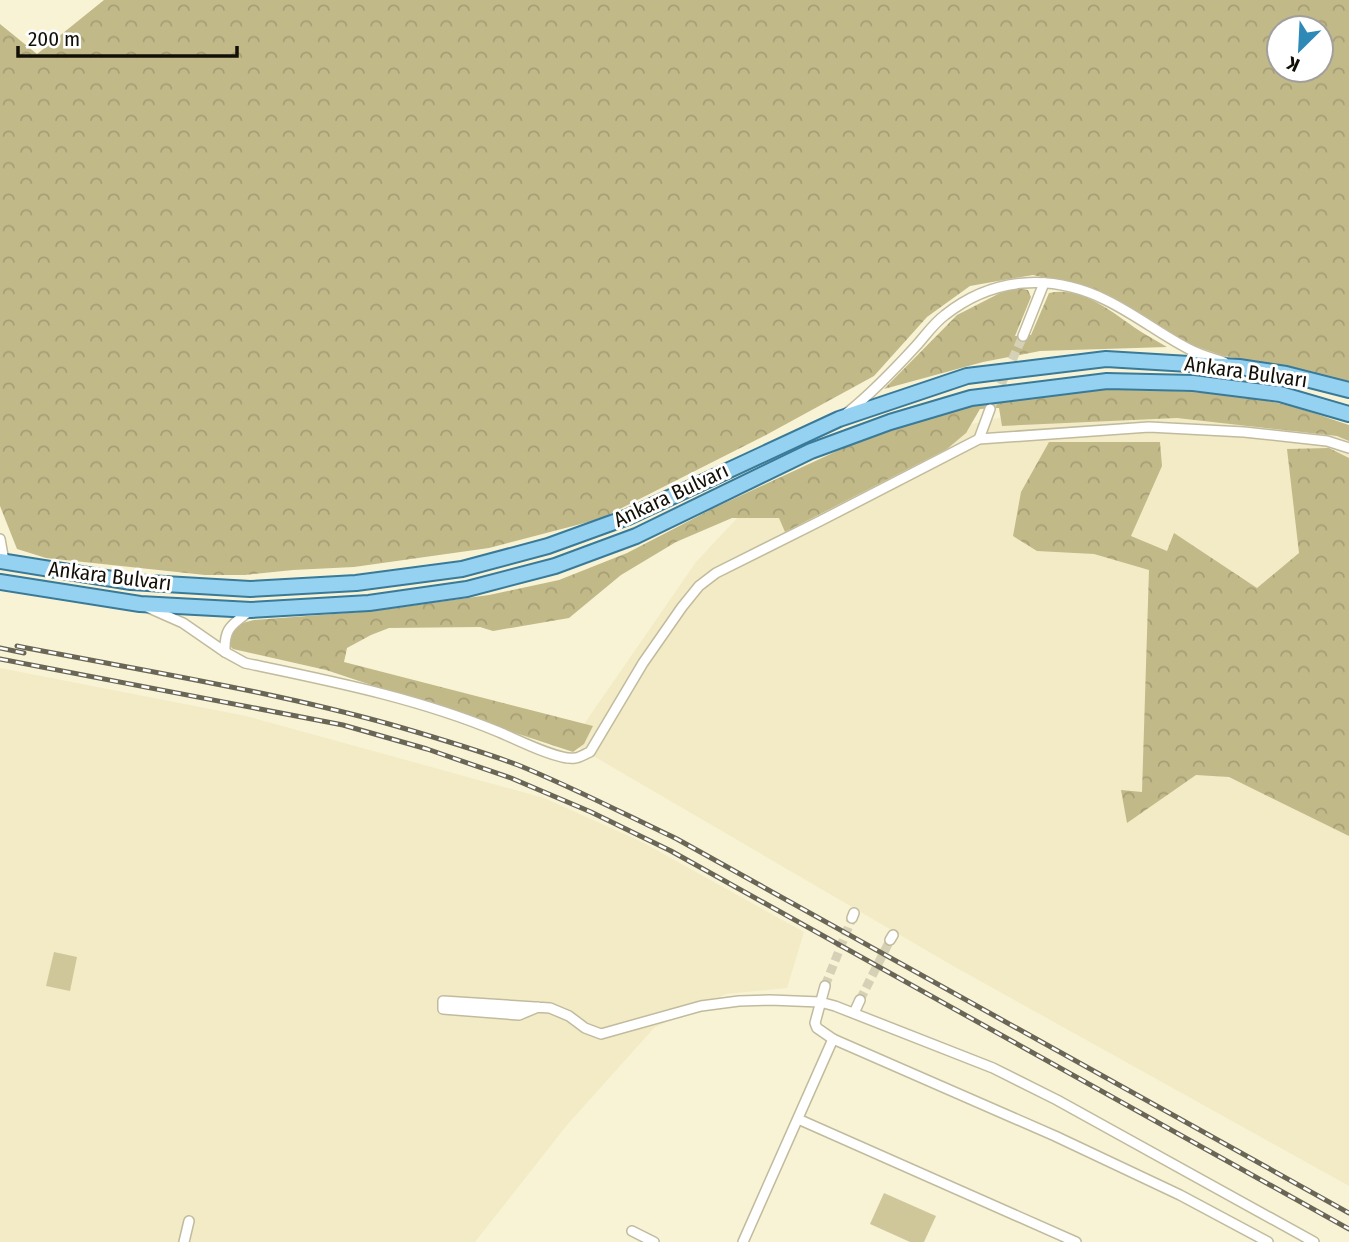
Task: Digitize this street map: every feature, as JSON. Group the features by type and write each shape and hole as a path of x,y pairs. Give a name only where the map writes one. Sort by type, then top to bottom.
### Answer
{"main road":[{"name":"Ankara Bulvarı","path":"2,561 131,582 250,589 356,583 462,569 548,546 628,517 839,419 967,376 1106,359 1239,367 1286,374 1349,390"},
{"name":"Ankara Bulvarı","path":"0,582 140,604 251,610 381,601 467,589 555,566 636,536 811,452 890,422 971,398 1107,381 1193,383 1280,394 1349,414"}],"street":[{"path":"839,419 875,389 944,316 979,293 1010,283 1044,283 1078,289 1106,300 1192,351 1239,367"},
{"path":"1023,336 1044,283"},
{"path":"979,439 990,409"},
{"path":"140,604 183,623 245,663 382,694 435,709 497,731 550,754 574,759 590,752 643,663 699,586 716,573 979,439 1149,427 1244,432 1327,441 1349,448"},
{"path":"0,539 2,561"},
{"path":"225,652 224,637 233,624 251,610"},
{"path":"825,986 815,1023 817,1028 833,1038 1055,1136 1180,1195 1268,1242"},
{"path":"538,1007 519,1015 443,1009 443,1001 538,1007 550,1008 601,1034 701,1006 759,1000 820,1002 993,1068 1058,1100 1314,1242"},
{"path":"854,1013 860,1000"},
{"path":"744,1242 833,1038"},
{"path":"798,1119 1076,1242"},
{"path":"184,1242 189,1221"},
{"path":"632,1231 653,1242"}],"shaded area":[{"path":"1073,401 1349,431 1349,1186 955,967 571,743 696,562 741,514 915,437"},
{"path":"0,668 246,716 544,798 642,842 804,932 787,988 726,994 654,1028 567,1125 475,1242 0,1242"},
{"path":"54,952 77,957 70,991 46,986"},
{"path":"884,1193 936,1216 924,1242 910,1242 870,1224"}],"green space":[{"path":"104,0 1349,0 1349,383 1282,366 1224,356 1183,342 1108,295 1033,275 970,286 927,317 874,376 766,435 600,519 489,548 354,567 245,575 205,575 46,558 17,549 0,506 0,24 37,54"},
{"path":"1017,288 1028,290 1031,297 1015,336 1031,335 1049,293 1062,292 1075,293 1099,304 1167,347 1040,351 983,362 884,389 957,315 1000,293"},
{"path":"1079,390 1181,391 1257,399 1299,408 1349,425 1349,441 1337,436 1177,418 1002,426 999,408 980,409 966,433 947,449 785,532 779,518 732,518 676,542 621,575 569,618 493,631 480,627 389,628 347,648 344,662 593,726 584,744 573,752 326,670 233,649 227,643 237,627 254,620 373,611 489,595 559,580 627,553 714,508 852,444 929,417 1006,398"},
{"path":"1049,442 1160,442 1162,466 1131,536 1167,551 1174,533 1257,588 1299,553 1287,449 1329,448 1349,458 1349,836 1229,777 1196,775 1127,823 1121,790 1142,792 1149,570 1094,554 1037,551 1013,536 1021,492"}],"tunnel":[{"path":"990,409 1023,336"},
{"path":"825,986 852,918"},
{"path":"860,1000 890,940"}],"railway":[{"path":"17,646 302,702 457,744 538,773 677,839 1349,1213"},
{"path":"0,648 24,653"},
{"path":"0,659 343,725 427,749 511,778 591,812 671,851 1349,1229"}]}
